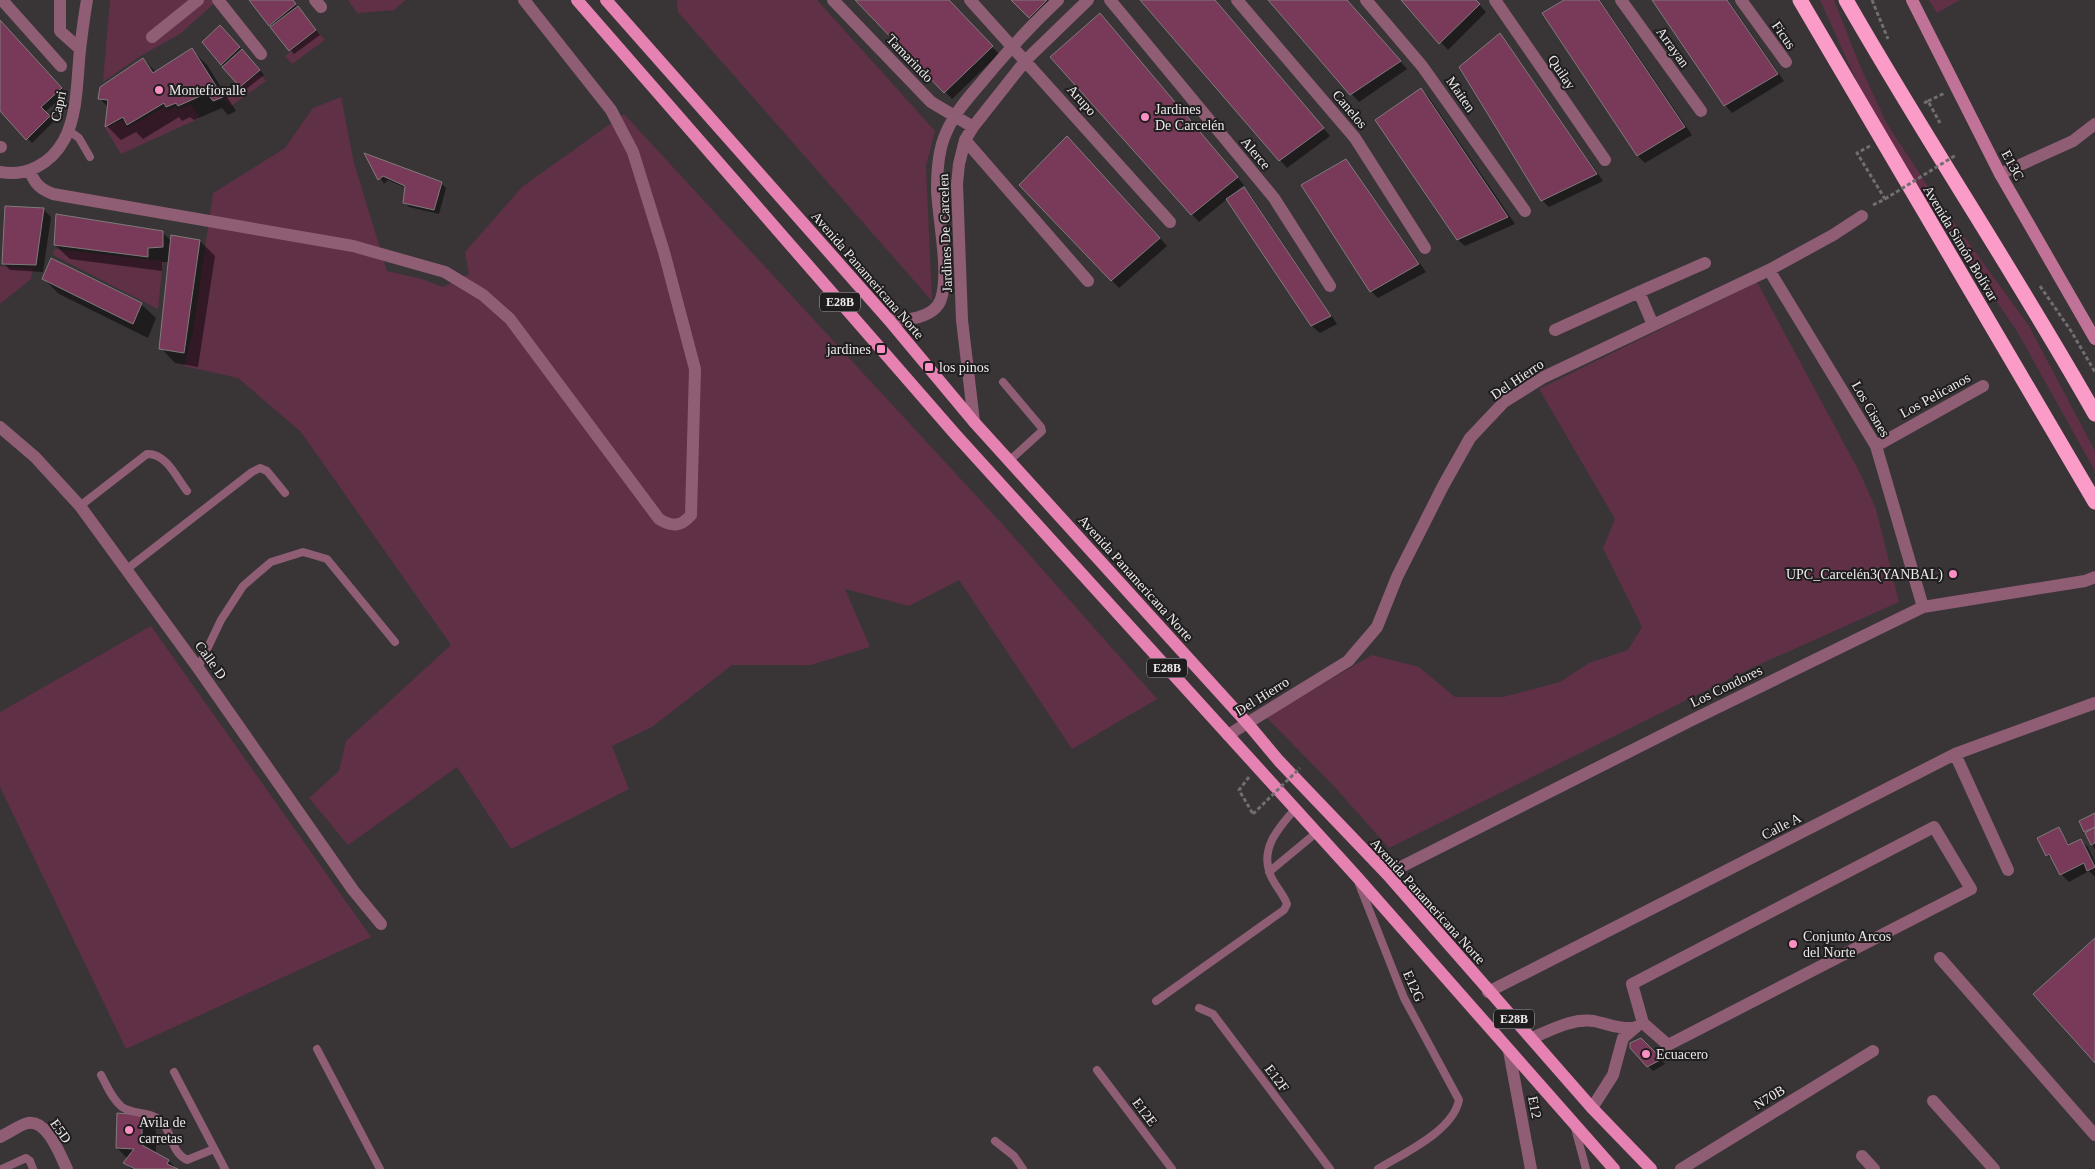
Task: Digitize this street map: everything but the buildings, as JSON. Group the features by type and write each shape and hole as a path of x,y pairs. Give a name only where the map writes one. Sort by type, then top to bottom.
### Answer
{"highway":[{"name":"Avenida Simón Bolívar","path":"1800,0 2095,502"},
{"name":"Avenida Simón Bolívar","path":"1846,0 1880,59 2060,351 2095,414"}],"main road":[{"name":"E28B","path":"577,0 955,434 1357,877 1614,1169"},
{"name":"Avenida Panamericana Norte","path":"606,0 888,320 974,422 1248,724 1279,761 1387,874 1488,992 1532,1038 1592,1108 1651,1169"}],"street":[{"path":"60,0 60,31 80,49"},
{"name":"Capri","path":"30,171 44,163 64,141 68,130 77,92 80,49 87,0"},
{"path":"152,37 198,0"},
{"path":"218,0 261,54"},
{"path":"0,172 13,175 30,171 34,181 41,189 53,194 353,246 445,272 483,295 510,319 659,519 676,526 685,522 691,515 695,369 664,252 633,152 611,110 524,0"},
{"name":"Tamarindo","path":"833,0 931,102 974,127"},
{"name":"Arupo","path":"970,0 1170,222"},
{"name":"Jardines De Carcelen","path":"888,320 911,319 929,312 941,301 944,282 937,188 939,158 945,135 955,115 1012,45 1058,0"},
{"name":"Jardines De Carcelen","path":"974,422 962,320 957,184 959,164 965,140 1026,60 1088,0"},
{"name":"Alerce","path":"1110,0 1274,198 1330,286"},
{"name":"Canelos","path":"1237,0 1355,138 1425,248"},
{"name":"Maiten","path":"1366,0 1422,66 1524,211"},
{"name":"Quilay","path":"1495,0 1605,160"},
{"name":"Arrayan","path":"1621,0 1701,111"},
{"name":"Ficus","path":"1741,0 1786,62"},
{"name":"E13C","path":"1912,0 2000,174 2095,339"},
{"path":"5,1 61,66"},
{"path":"2000,174 2073,141 2095,124"},
{"path":"965,140 1088,281"},
{"name":"Del Hierro","path":"1228,735 1348,661 1377,627 1397,577 1443,486 1470,438 1504,402 1544,377 1769,270 1833,235 1865,211"},
{"path":"1555,330 1705,263"},
{"name":"Los Cisnes","path":"1769,270 1876,446 1924,607"},
{"path":"1639,292 1653,325"},
{"name":"Los Pelicanos","path":"1876,446 1983,386"},
{"name":"Calle D","path":"0,427 40,462 80,506 198,668 348,882 381,924"},
{"name":"Los Condores","path":"1387,874 1692,720 1924,607 2085,581 2095,577"},
{"name":"Calle A","path":"1488,992 1955,754 2094,707"},
{"path":"1955,754 2008,870"},
{"path":"1532,1038 1572,1022 1593,1021 1619,1029 1638,1026 1668,1045 1971,889 1934,827 1632,984 1638,1026"},
{"path":"1940,958 2095,1135"},
{"path":"1592,1108 1613,1075 1623,1038 1638,1026"},
{"name":"E12","path":"1509,1051 1531,1169"},
{"name":"N70B","path":"1681,1169 1873,1051"},
{"path":"1933,1102 1994,1169"},
{"name":"E5D","path":"0,1137 23,1125 38,1124 44,1129 67,1169"},
{"path":"1862,1156 1874,1169"}],"lane":[{"path":"68,130 79,138 90,157"},
{"path":"1003,382 1041,427 1042,431 1009,461"},
{"path":"80,506 146,454 155,454 161,457 187,491"},
{"path":"127,569 252,472 260,468 267,472 285,492"},
{"path":"198,668 221,620 243,586 271,562 302,552 327,559 395,642"},
{"path":"1156,1001 1284,910 1287,904 1269,872 1267,856 1271,840 1277,829 1295,809"},
{"path":"1269,872 1316,833"},
{"name":"E12G","path":"1357,877 1404,998 1459,1100 1457,1111 1445,1126 1378,1169"},
{"name":"E12F","path":"1199,1008 1213,1014 1330,1169"},
{"path":"317,1049 380,1169"},
{"name":"E12E","path":"1097,1070 1172,1169"},
{"path":"174,1072 225,1169"},
{"path":"101,1075 114,1100 124,1108 148,1114 160,1120 180,1156 187,1160 214,1149"},
{"path":"1575,1126 1586,1169"},
{"path":"995,1141 1014,1156 1023,1169"},
{"path":"2,1169 26,1158 30,1160 33,1169"}],"path":[{"path":"1882,140 1857,153 1885,199"},
{"path":"1865,211 1956,155"},
{"path":"1239,790 1253,814 1300,768"}],"shaded area":[{"path":"110,0 218,0 180,34 142,55 103,82"},
{"path":"348,0 406,0 394,10 357,13"},
{"path":"677,0 817,0 935,131 926,166 932,301 678,12"},
{"path":"1820,0 1834,0 1860,66 1887,124 1929,188 2029,326 2095,451 2095,471 2017,331 1889,146 1867,104"},
{"path":"1929,0 1960,0 1937,13"},
{"path":"317,31 325,40 292,64 285,56"},
{"path":"259,73 266,81 231,106 225,99"},
{"path":"341,97 354,163 387,271 422,279 443,287 469,274 465,252 522,187 624,114 1005,527 1157,699 1072,749 959,580 909,606 845,589 870,647 811,665 732,665 652,727 612,746 629,789 511,849 457,767 348,845 309,798 339,771 346,741 451,645 301,432 238,378 184,366 193,332 213,193 285,148 313,108"},
{"path":"191,104 200,118 121,154 105,128 123,120 127,128 164,107 166,111 175,107 178,110"},
{"path":"54,249 163,261 158,309 53,255"},
{"path":"0,266 33,268 31,279 0,304"},
{"path":"1757,282 1861,475 1876,509 1899,602 1747,670 1389,848 1331,783 1266,717 1372,655 1419,667 1455,697 1503,697 1560,682 1589,663 1628,650 1642,627 1603,548 1615,519 1539,389"},
{"path":"151,626 371,937 126,1049 0,787 0,712"}],"place":[{"name":"Montefioralle","path":"159,90"},
{"name":"Jardines De Carcelén","path":"1145,117"},
{"name":"jardines","path":"881,349"},
{"name":"los pinos","path":"929,367"},
{"name":"UPC_Carcelén3(YANBAL)","path":"1953,574"},
{"name":"Conjunto Arcos del Norte","path":"1793,944"},
{"name":"Ecuacero","path":"1646,1054"},
{"name":"Avila de carretas","path":"129,1130"}]}
